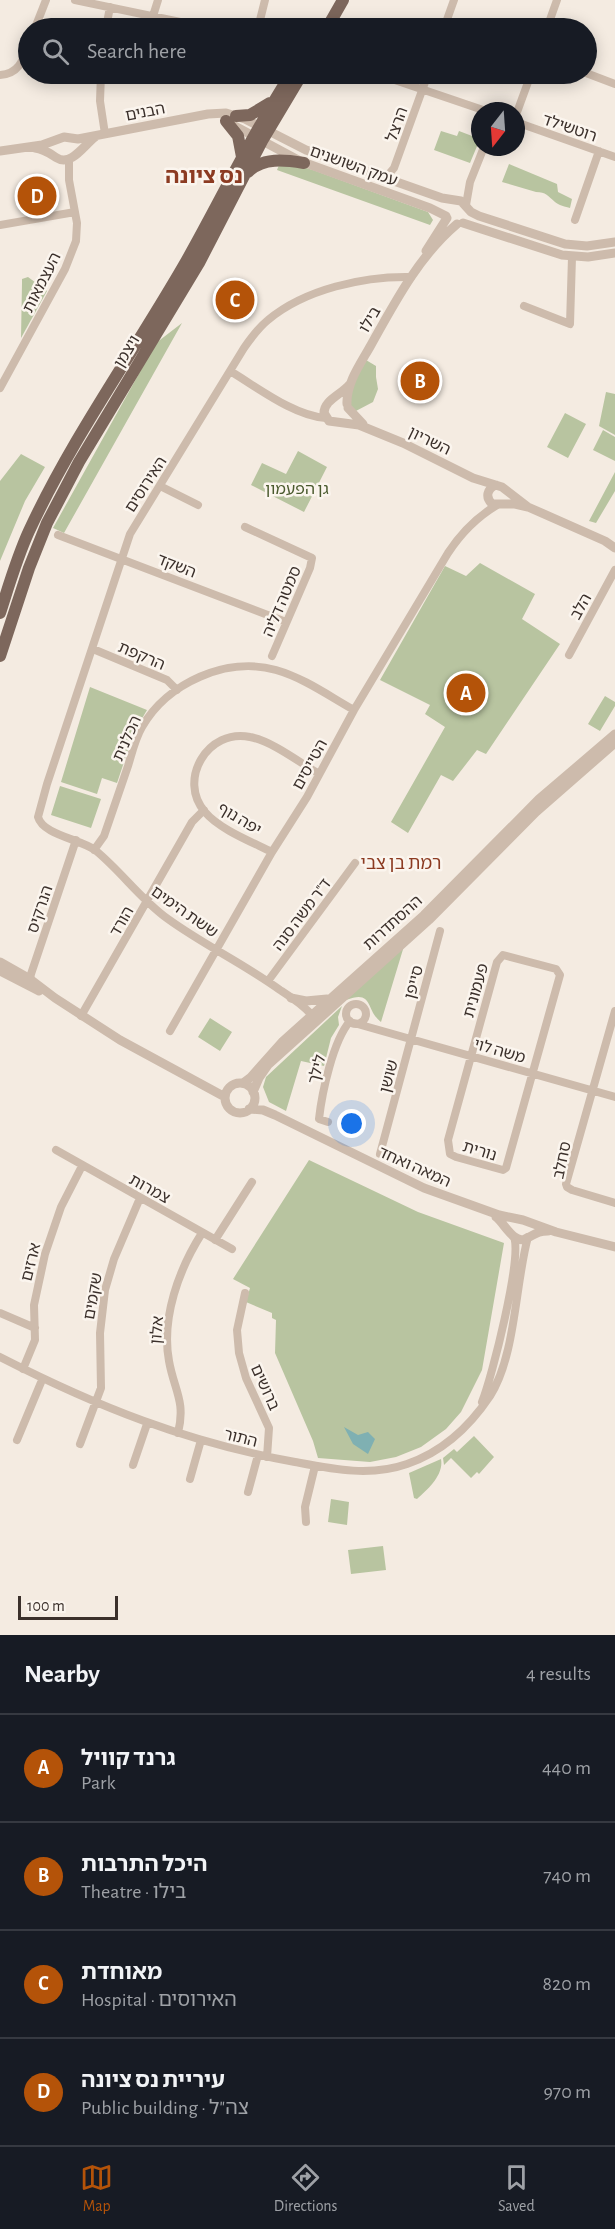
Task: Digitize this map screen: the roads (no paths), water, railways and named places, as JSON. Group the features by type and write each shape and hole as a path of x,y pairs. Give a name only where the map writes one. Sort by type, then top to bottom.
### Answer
{"main road":[{"path":"324,18 334,0"},
{"path":"333,18 343,0"},
{"name":"ויצמן","path":"0,656 29,568 47,523 79,462 199,263 244,175 275,98 284,84"},
{"name":"ויצמן","path":"0,613 21,550 38,512 70,454 186,261 242,158 295,84"},
{"path":"242,158 238,136 231,118 257,112 275,98"},
{"path":"244,175 259,164 271,161 304,163"}],"street":[{"path":"39,18 46,0"},
{"path":"75,0 162,18"},
{"path":"153,16 158,0"},
{"path":"260,18 265,0"},
{"path":"448,18 454,0"},
{"path":"550,18 556,0"},
{"path":"108,18 110,7"},
{"path":"0,75 7,75 18,68"},
{"path":"597,77 615,84"},
{"path":"101,84 101,134"},
{"path":"407,84 471,106"},
{"name":"הרצל","path":"383,178 393,168 424,84"},
{"path":"521,102 527,84"},
{"name":"הבנים","path":"57,140 64,137 70,139 218,113 261,134"},
{"name":"רוטשילד","path":"525,125 615,157"},
{"name":"הבנים","path":"65,158 101,134"},
{"name":"עמק השושנים","path":"261,134 304,163 430,208 446,217"},
{"name":"עמק השושנים","path":"261,134 462,204 479,216 565,244 587,246 615,242"},
{"path":"65,158 75,144 70,139"},
{"path":"57,140 53,146 65,158"},
{"path":"0,151 57,140"},
{"path":"26,147 45,150 65,158"},
{"path":"575,220 599,151"},
{"path":"460,223 467,218 462,204 480,156"},
{"name":"העצמאות","path":"0,388 70,258 78,232 65,158"},
{"path":"462,204 447,207 446,217 452,223 460,223 572,257 615,253"},
{"path":"0,225 75,212"},
{"name":"בילו","path":"335,398 350,384 446,217"},
{"name":"בילו","path":"414,273 460,223"},
{"path":"524,306 570,324 572,257"},
{"name":"האירוסים","path":"41,825 38,817 47,784 135,524 244,348 262,325 290,306 326,290 414,273"},
{"path":"230,371 298,411 314,417 342,422 346,417 347,406 342,400 335,398 329,400 324,408 311,412 298,411"},
{"name":"בילו","path":"347,406 350,384"},
{"name":"השריון","path":"347,406 357,419 373,430"},
{"path":"324,408 326,418"},
{"name":"השריון","path":"342,422 373,430 473,478 496,485"},
{"name":"השריון","path":"473,478 484,487 488,495"},
{"path":"528,507 490,502 488,495 490,488 496,485 502,487 528,507 615,548"},
{"path":"160,486 198,505"},
{"path":"500,505 507,499 507,492"},
{"name":"הטייסים","path":"479,517 488,495"},
{"name":"הטייסים","path":"171,1031 354,710 448,553 479,517 500,505"},
{"name":"סמטה דליה","path":"245,527 312,558 310,568 272,656"},
{"name":"השקד","path":"58,535 286,622"},
{"path":"590,535 615,538"},
{"name":"הלב","path":"569,655 615,570"},
{"name":"הרקפת","path":"93,649 167,680 177,690"},
{"name":"הכלנית","path":"94,850 104,836 141,729 158,706 177,690 197,678 219,670 241,666 263,667 290,675 354,710"},
{"name":"ההסתדרות","path":"254,1095 259,1078 268,1065 329,999 424,915 539,799 615,734"},
{"name":"יפה נוף","path":"272,852 224,827 198,802 194,785 202,757 210,748 226,739 245,736 256,738 319,774"},
{"name":"ההסתדרות","path":"243,1083 283,1041 429,920 536,812 615,743"},
{"name":"הורד","path":"81,1016 192,822 204,810"},
{"name":"ששת הימים","path":"41,825 94,850 170,921 268,981 313,1017"},
{"name":"הנרקיס","path":"29,982 76,840"},
{"name":"ד\"ר משה סנה","path":"268,981 355,863"},
{"name":"סייפן","path":"412,1040 440,932"},
{"name":"פעמונית","path":"470,1056 500,957 503,954 556,969 560,975 532,1073"},
{"path":"0,962 81,1016 225,1098 228,1106 235,1112 249,1109 254,1095 243,1083 229,1088 208,1088"},
{"path":"0,971 29,982"},
{"path":"291,998 311,1001 329,999"},
{"path":"366,1012 364,1020 352,1022 346,1015 350,1006 358,1004 363,1006 366,1012 368,1019 378,1029"},
{"path":"593,1090 615,1011"},
{"name":"משה לוי","path":"352,1022 615,1097"},
{"name":"לילך","path":"328,1122 319,1119 323,1096 339,1037 352,1022"},
{"name":"שושן","path":"380,1154 412,1040"},
{"name":"נורית","path":"470,1056 448,1140 448,1148 450,1154 456,1157 499,1170 506,1168 532,1073"},
{"path":"225,1098 229,1088"},
{"name":"סחלב","path":"593,1090 567,1184 569,1189 615,1203"},
{"name":"המאה ואחד","path":"254,1095 275,1115"},
{"name":"המאה ואחד","path":"249,1109 263,1110 275,1115 416,1185 507,1218 525,1221 556,1232"},
{"name":"צמרות","path":"56,1150 232,1249"},
{"name":"ארזים","path":"23,1369 34,1347 36,1289 45,1254 61,1207 82,1166"},
{"path":"215,1240 252,1182"},
{"name":"שקמים","path":"80,1444 96,1403 101,1382 100,1334 103,1300 114,1259 140,1198"},
{"name":"המאה ואחד","path":"481,1209 499,1218 513,1235"},
{"path":"525,1221 531,1229 529,1236 520,1240 513,1235 513,1224 525,1221"},
{"name":"המאה ואחד","path":"529,1236 546,1230 615,1247"},
{"name":"אלון","path":"178,1433 182,1408 168,1358 168,1329 183,1267 202,1233"},
{"name":"התור","path":"474,1417 489,1382 506,1311 516,1247 513,1235"},
{"name":"התור","path":"0,1357 42,1380 96,1403 147,1424 201,1440 258,1455 315,1466 356,1471 384,1470 407,1464 443,1445 458,1434 474,1417 490,1395 500,1374 514,1317 529,1236"},
{"name":"ברושים","path":"245,1293 237,1330 239,1353 246,1378 269,1428 267,1457"},
{"path":"0,1313 35,1328"},
{"path":"17,1440 42,1380"},
{"path":"133,1465 147,1424"},
{"path":"190,1479 201,1440"},
{"path":"248,1492 258,1455"},
{"path":"306,1522 305,1507 315,1466"}],"water":[{"path":"344,1427 358,1435 368,1432 375,1439 368,1454 353,1444"}],"place":[{"name":"עיריית נס ציונה","path":"37,196"},
{"name":"מאוחדת","path":"235,300"},
{"name":"היכל התרבות","path":"420,381"},
{"name":"גרנד קוויל","path":"466,693"}],"district":[{"name":"נס ציונה","path":"204,175"},
{"name":"רמת בן צבי","path":"401,863"}],"park label":[{"name":"גן הפעמון","path":"297,488"}]}
